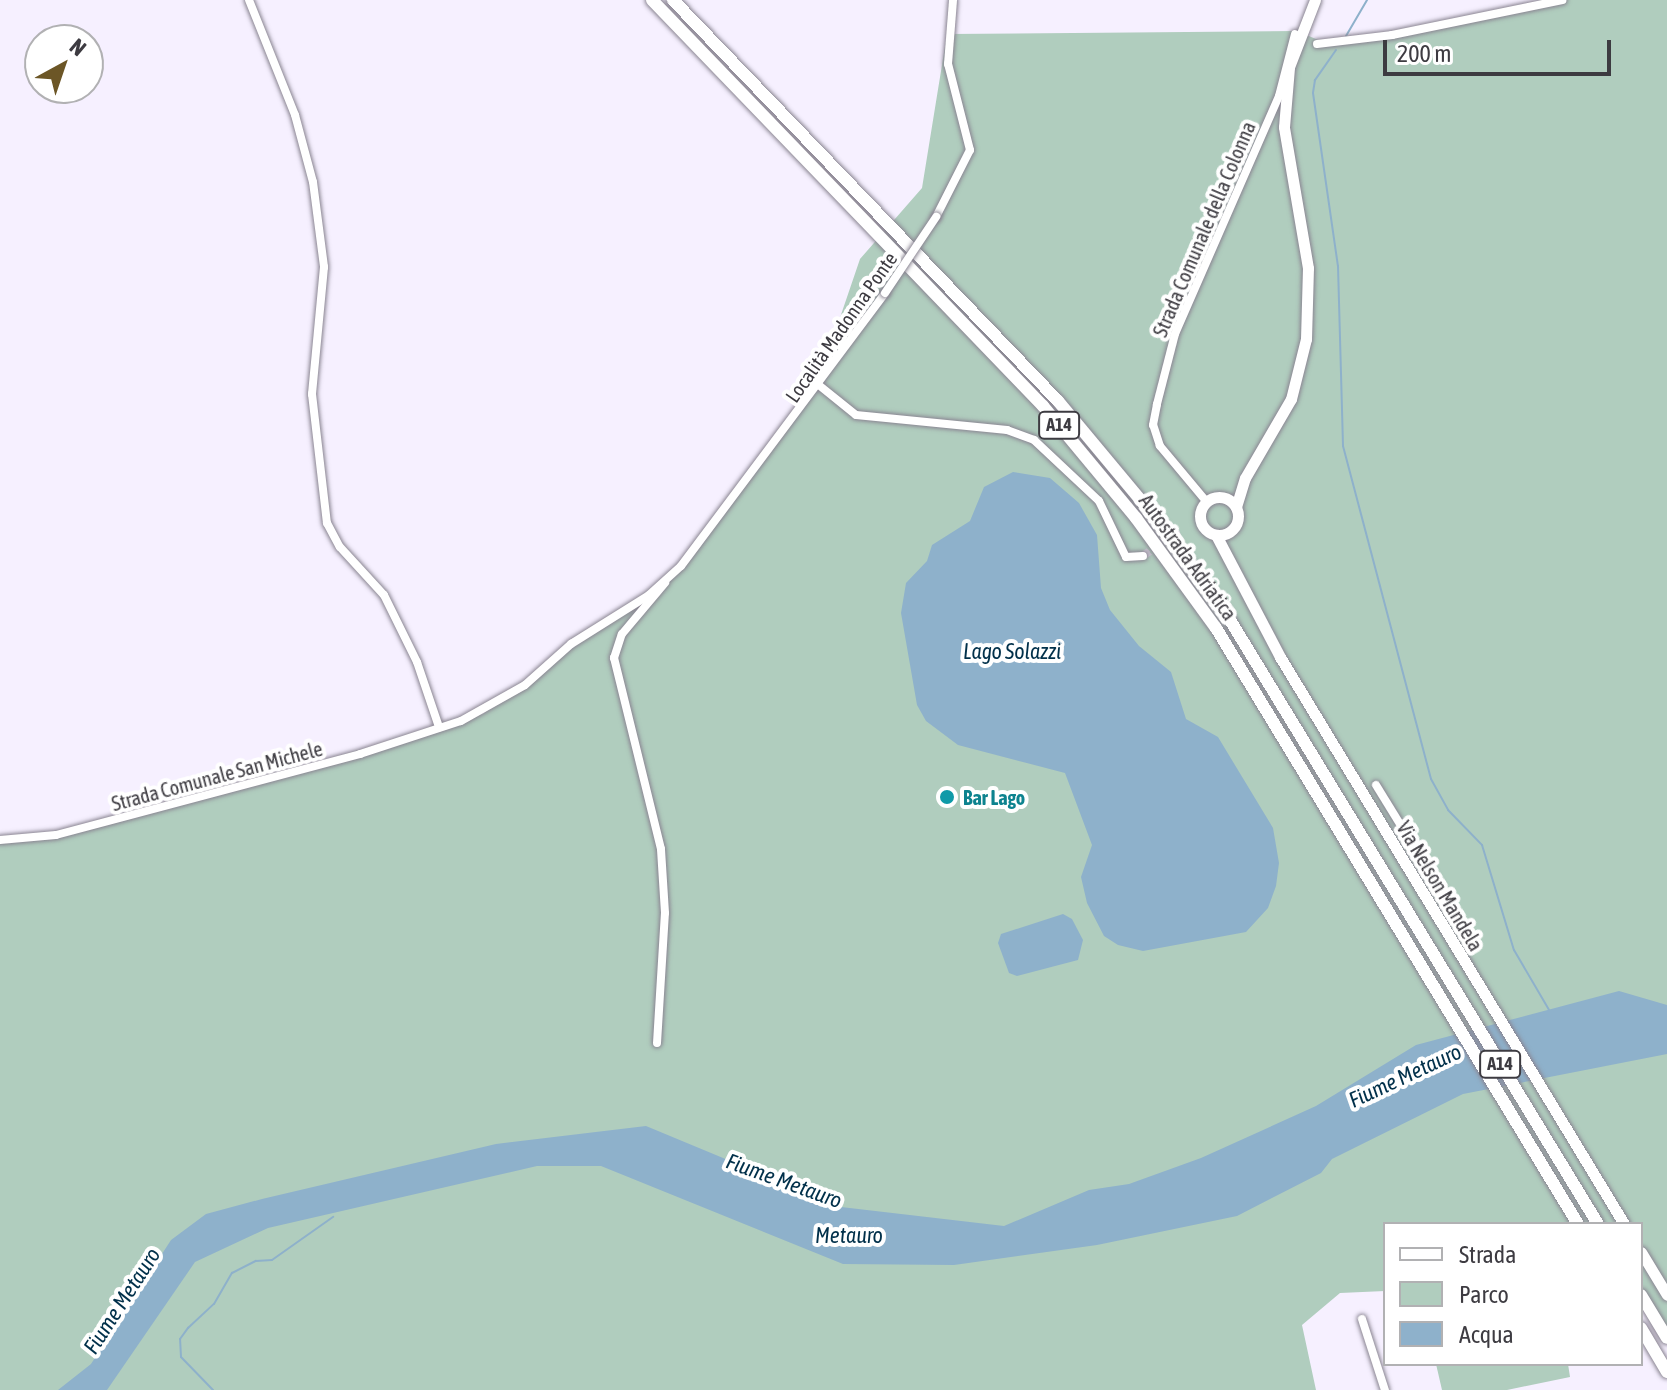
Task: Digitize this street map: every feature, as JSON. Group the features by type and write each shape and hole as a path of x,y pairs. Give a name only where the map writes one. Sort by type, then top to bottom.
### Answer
{"highway":[{"name":"Autostrada Adriatica","path":"652,0 1043,406 1136,518 1216,628 1577,1222"},
{"name":"Autostrada Adriatica","path":"673,0 1058,401 1148,509 1230,620 1597,1222"},
{"path":"1643,1298 1667,1338"},
{"path":"1643,1331 1667,1372"}],"main road":[{"path":"1245,478 1222,497 1206,501 1201,524 1216,535 1233,529 1245,478 1291,399 1306,339 1308,268 1284,127 1289,67 1315,0"},
{"path":"1222,497 1236,507"},
{"name":"Via Nelson Mandela","path":"1233,529 1234,561"},
{"name":"Via Nelson Mandela","path":"1216,535 1234,561 1280,657 1623,1222"},
{"path":"1644,1257 1667,1295"}],"street":[{"path":"249,0 295,115 313,182 324,267 312,394 327,523 340,547 394,614 439,727"},
{"name":"Località Madonna Ponte","path":"657,1043 665,913 661,849 614,658 622,634 820,386 936,217 970,150 948,64 953,0"},
{"path":"1317,44 1392,35 1562,0"},
{"name":"Strada Comunale della Colonna","path":"1206,501 1160,446 1153,425 1157,404 1175,334 1279,96 1295,34"},
{"path":"820,386 856,415 1007,430 1034,440 1099,501 1126,557 1143,556"},
{"name":"Località Madonna Ponte","path":"439,727 478,713 525,685 605,619 666,582"},
{"name":"Strada Comunale San Michele","path":"0,840 56,835 282,776 439,727"},
{"path":"1376,785 1445,897"},
{"path":"1362,1319 1385,1390"}],"green space":[{"path":"1559,0 1667,0 1667,1341 1643,1302 1643,1222 1383,1222 1383,1291 1340,1293 1302,1325 1316,1390 0,1390 0,842 53,839 483,714 567,646 675,574 816,388 860,259 922,188 947,34 1297,31 1323,42 1374,41"},
{"path":"1436,1366 1568,1366 1570,1377 1507,1390 1442,1390"}],"water":[{"name":"Lago Solazzi","path":"1013,472 1050,478 1079,503 1097,535 1101,588 1110,610 1139,646 1171,672 1186,719 1218,737 1273,828 1279,863 1276,886 1268,908 1246,932 1143,951 1118,945 1104,936 1087,903 1081,877 1092,845 1065,773 958,745 926,721 917,705 901,613 906,583 927,561 932,545 970,521 984,487"},
{"path":"1063,914 1072,919 1083,940 1078,960 1017,976 1009,973 998,943 1001,934"},
{"path":"1619,991 1667,1005 1667,1054 1463,1094 1332,1159 1321,1173 1237,1216 1097,1245 954,1265 843,1264 601,1166 537,1166 268,1228 195,1262 107,1390 58,1390 91,1364 171,1240 206,1214 262,1199 496,1144 646,1126 841,1207 1004,1226 1089,1190 1129,1184 1201,1158 1316,1106 1416,1045"}],"waterway":[{"path":"1346,36 1367,0"},
{"path":"1336,50 1315,80 1313,93 1338,266 1343,446 1431,779 1448,810 1482,845 1514,950 1549,1010"},
{"path":"213,1390 181,1357 180,1339 214,1304 232,1273 256,1261 272,1260 333,1217"}],"tunnel":[{"path":"1143,556 1181,528"}],"place":[{"name":"Bar Lago","path":"947,797"}],"water label":[{"name":"Fiume Metauro","path":"1405,1076"},
{"name":"Fiume Metauro","path":"784,1181"},
{"name":"Metauro","path":"849,1236"},
{"name":"Fiume Metauro","path":"122,1301"}]}
